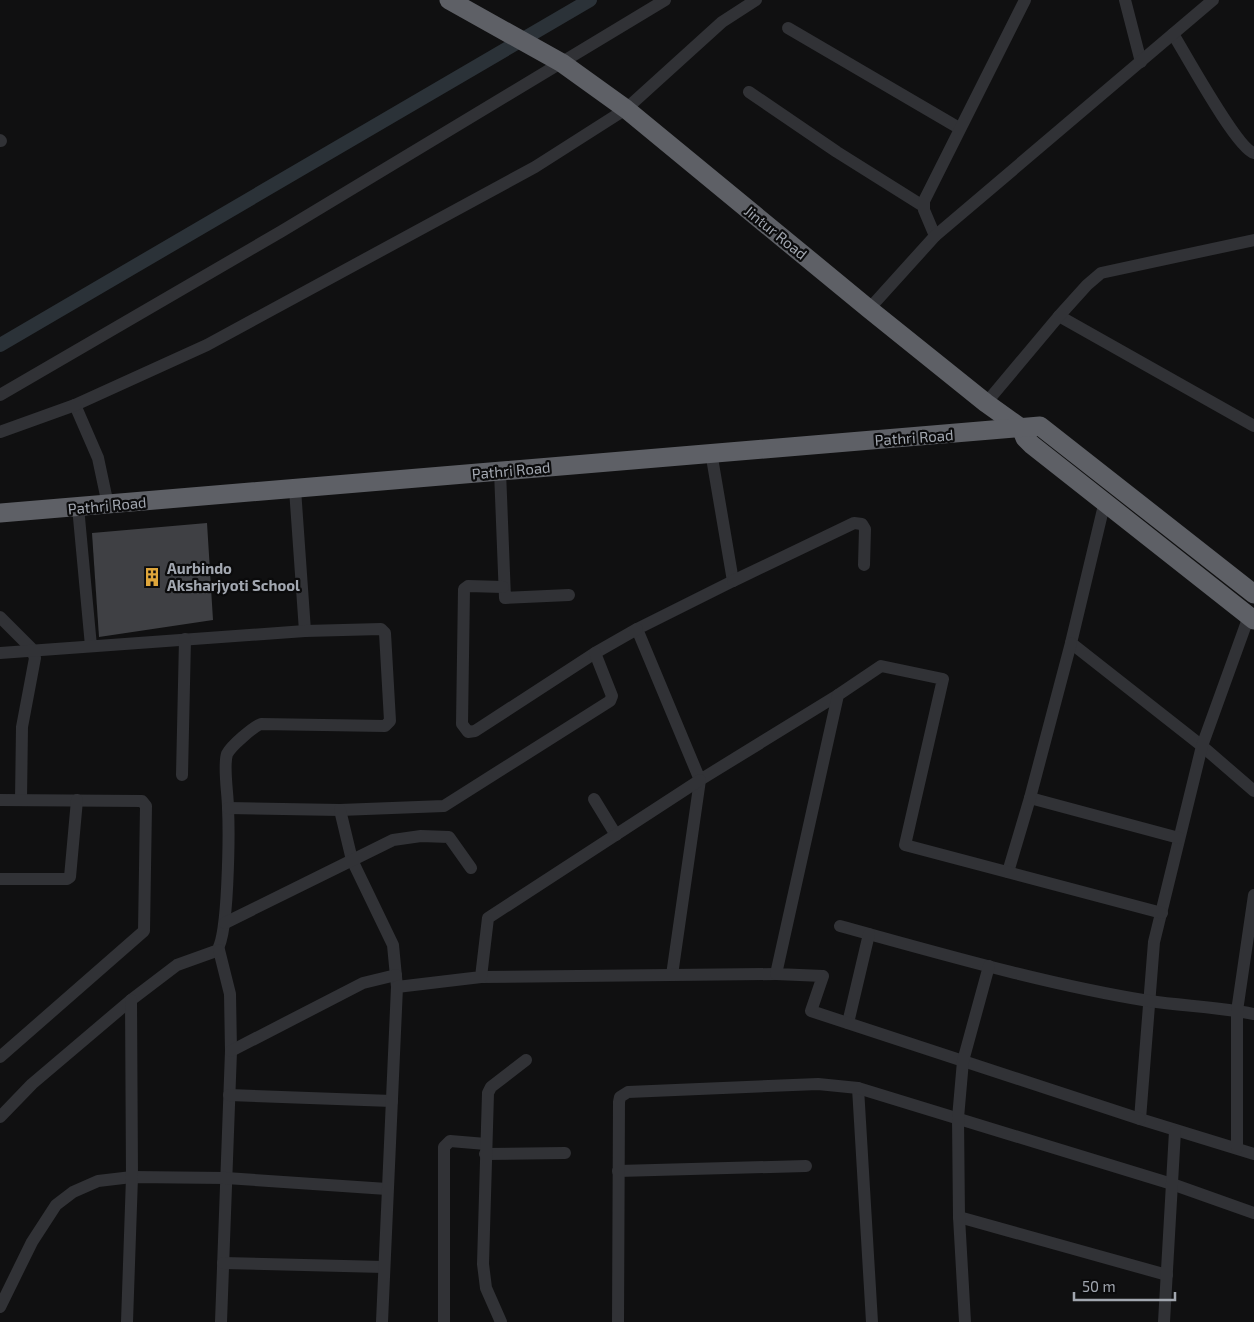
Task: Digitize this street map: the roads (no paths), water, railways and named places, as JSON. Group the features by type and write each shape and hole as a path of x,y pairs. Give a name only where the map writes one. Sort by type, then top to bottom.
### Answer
{"highway":[{"name":"Jintur Road","path":"449,0 558,61 626,109 990,406 1021,428"},
{"name":"Pathri Road","path":"0,513 711,452 1040,426 1254,594"},
{"path":"1021,428 1029,443 1252,618"}],"street":[{"path":"0,395 282,231 558,61 666,0"},
{"path":"0,432 75,405 207,345 534,167 626,109 722,22 756,0"},
{"path":"923,206 959,128 1024,0"},
{"path":"1125,0 1141,62"},
{"path":"869,308 935,236 1141,62 1208,2"},
{"path":"788,28 959,128"},
{"path":"1173,34 1221,113 1244,146 1254,153"},
{"path":"748,92 837,152 923,206 935,236"},
{"path":"990,406 1059,316 1086,285 1107,271 1254,240"},
{"path":"1059,316 1254,426"},
{"path":"75,405 98,458 108,505"},
{"path":"711,452 733,581"},
{"path":"500,470 503,586 506,599 569,595"},
{"path":"295,489 305,631"},
{"path":"1008,872 1030,798 1071,642 1105,501"},
{"path":"78,507 91,646"},
{"path":"503,586 468,586 464,589 462,724 465,730 475,730 594,653 637,629 854,523 862,524 865,529 864,565"},
{"path":"0,617 33,650 35,661 22,734 21,800"},
{"path":"1140,1119 1154,942 1202,746 1252,618"},
{"path":"637,629 700,780 672,975"},
{"path":"0,653 305,631 384,630 389,723 385,726 259,724 230,750 227,756 228,808 225,923 219,950 230,994 231,1051 221,1322"},
{"path":"182,775 185,639"},
{"path":"1071,642 1202,746 1254,791"},
{"path":"228,808 340,810 431,808 450,804 610,701 612,696 594,653"},
{"path":"481,977 488,918 700,780 838,695 881,666 943,679 905,845 1162,913"},
{"path":"776,974 838,695"},
{"path":"1030,798 1179,838"},
{"path":"594,799 616,835"},
{"path":"0,800 142,801 146,804 145,929 0,1057"},
{"path":"0,879 67,879 70,877 77,800"},
{"path":"340,810 352,860 393,944 397,981 382,1322"},
{"path":"225,923 394,840 444,836 453,840 471,868"},
{"path":"1238,1148 1237,1011 1254,895"},
{"path":"840,926 989,966 1149,1001 1254,1014"},
{"path":"848,1023 869,934"},
{"path":"0,1118 32,1084 130,1000 177,964 219,950"},
{"path":"965,1322 959,1217 958,1118 963,1062 989,966"},
{"path":"231,1051 363,982 481,977 776,974 823,976 811,1011 1175,1131 1254,1154"},
{"path":"127,1322 132,1177 130,1000"},
{"path":"501,1322 490,1299 484,1275 485,1149 489,1090 526,1060"},
{"path":"618,1322 619,1102 620,1097 628,1092 824,1084 858,1088 1172,1184 1254,1213"},
{"path":"858,1088 872,1322"},
{"path":"229,1095 392,1101"},
{"path":"1164,1322 1175,1131"},
{"path":"444,1322 444,1147 450,1141 485,1149 565,1153"},
{"path":"618,1171 806,1166"},
{"path":"0,1307 32,1242 62,1200 73,1192 98,1181 132,1177 226,1178 387,1189"},
{"path":"959,1217 1167,1275"},
{"path":"223,1263 384,1267"}],"waterway":[{"path":"0,345 590,0"}],"place":[{"name":"Aurbindo Aksharjyoti School","path":"152,577"}]}
